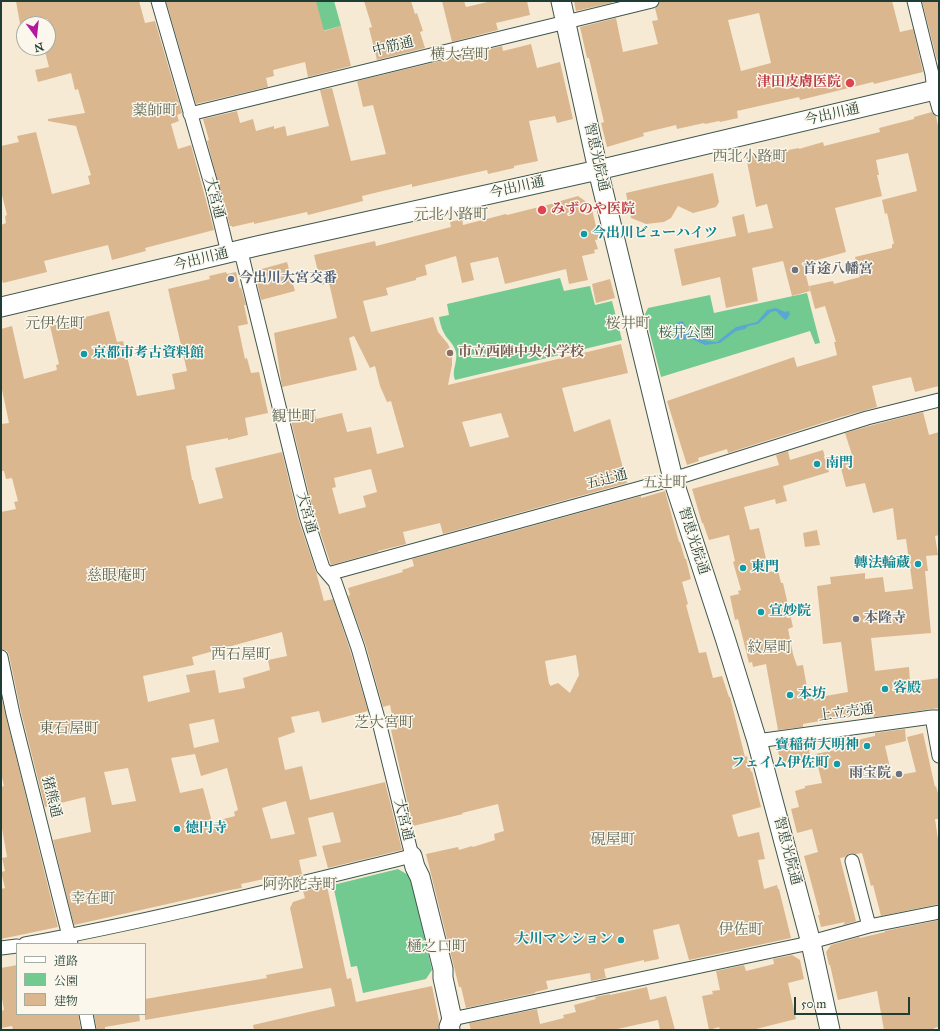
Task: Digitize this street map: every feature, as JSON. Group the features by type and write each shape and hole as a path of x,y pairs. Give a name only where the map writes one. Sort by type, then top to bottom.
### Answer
{"street":[{"name":"大宮通","path":"158,1 213,191 228,253 242,256 306,516 323,568 335,582 358,648 379,722 412,856 420,877 443,968 443,978 451,1024"},
{"name":"智恵光院通","path":"561,1 598,170 673,479 757,741 812,942 830,1030"},
{"name":"中筋通","path":"190,114 652,1"},
{"path":"914,1 937,90 939,109"},
{"name":"今出川通","path":"2,305 598,170 937,90"},
{"name":"五辻通","path":"328,574 673,479 867,418 939,400"},
{"name":"猪熊通","path":"1,657 70,940"},
{"path":"936,717 939,756"},
{"name":"上立売通","path":"757,741 936,717"},
{"path":"36,943 70,940 412,856"},
{"path":"852,861 869,926"},
{"path":"451,1024 812,942 869,926 939,912"},
{"path":"1,948 16,946"},
{"path":"86,1015 89,1030"}],"green space":[{"path":"316,1 334,1 341,26 311,34"},
{"path":"560,278 564,291 590,286 595,305 612,301 622,340 455,380 454,373 456,352 454,346 443,331 439,317 449,315 447,304"},
{"name":"桜井公園","path":"807,293 820,343 815,344 810,331 661,377 645,314 648,308 710,295 714,313"},
{"path":"398,869 410,876 432,970 426,979 363,993 357,966 351,967 333,885"}],"water":[{"path":"776,308 785,312 789,311 790,314 787,319 785,320 776,311 771,312 758,324 736,331 720,343 705,345 690,338 684,340 675,339 673,331 676,323 683,321 687,331 697,331 698,338 717,342 736,327 757,322 767,310"}],"building":[{"path":"16,1 139,1 145,23 155,21 182,113 177,115 179,121 171,124 178,149 191,145 214,230 145,248 146,251 112,260 108,245 44,261 47,272 3,283 1,276 1,225 6,223 5,216 7,215 1,191 1,146 19,142 17,136 36,132 52,194 90,184 88,176 91,175 76,126 48,121 48,119 85,113 78,89 75,90 71,73 38,82 35,70 49,67 46,56 56,56 56,16 19,16"},
{"path":"166,1 316,1 324,31 341,26 351,66 308,77 305,62 273,70 274,76 266,78 268,87 196,104"},
{"path":"364,1 411,1 423,31 420,32 425,48 377,60 369,28 372,27"},
{"path":"442,1 464,1 466,7 492,1 527,1 530,15 496,23 498,30 452,42"},
{"path":"574,1 612,1 612,3 576,11"},
{"path":"660,1 892,1 900,32 913,29 923,72 874,84 873,82 800,100 799,97 737,111 738,118 720,122 704,123 677,129 676,125 643,133 644,136 607,147 601,123 604,122 580,27 616,18 623,52 658,44 652,21 658,20 655,8 658,6","holes":["759,13 771,63 741,71 728,20"]},
{"path":"922,1 939,1 939,60 937,60"},
{"path":"531,44 537,68 560,62 573,119 557,123 555,116 529,121 538,161 514,166 514,168 488,174 487,170 412,187 412,184 362,196 363,201 308,215 307,212 254,224 254,222 232,227 230,226 207,141 209,140 203,119 237,111 240,123 253,119 256,131 274,126 274,129 285,126 287,136 329,126 320,90 332,88 351,161 386,154 373,105 363,107 357,81 502,46 503,51"},
{"path":"932,112 936,116 939,131 939,386 915,392 911,377 872,386 877,407 728,453 727,449 698,458 699,461 687,465 667,401 794,357 797,367 837,355 834,342 836,342 825,306 815,309 809,286 833,281 834,284 860,277 855,257 892,248 892,244 894,244 887,213 885,214 882,200 917,191 908,153 876,160 879,175 877,175 882,196 835,208 846,252 803,264 810,291 792,296 783,261 752,268 758,301 726,308 720,277 682,286 674,249 736,236 732,217 744,214 748,233 773,228 767,204 756,207 746,157 777,150 777,152 799,149 823,142 824,146 880,132 879,128 914,119 914,117"},
{"path":"713,173 719,202 716,207 693,213 678,206 671,218 664,222 646,224 631,218 626,193"},
{"path":"578,196 591,205 599,239 595,240 598,249 594,250 595,253 582,256 588,280 569,284 566,269 505,284 498,257 470,263 474,280 462,283 456,256 425,265 427,275 416,278 416,280 386,288 388,295 363,301 371,332 433,317 438,332 448,344 452,354 452,365 448,385 621,344 628,373 562,388 574,432 610,419 627,483 443,534 440,523 403,532 406,544 331,565 314,514 290,417 314,411 316,419 342,413 347,432 371,427 377,454 404,447 391,401 387,402 380,386 375,366 370,368 354,336 349,338 357,370 282,387 274,333 337,318 329,283 321,285 314,255 375,241 376,246 451,227 450,222 462,219 463,225","holes":["501,413 509,437 470,447 462,422","371,469 377,492 363,496 366,507 339,514 332,488 336,487 334,478"]},
{"path":"287,262 295,291 261,300 255,273 258,270"},
{"path":"226,272 227,274 236,272 246,305 244,305 248,324 238,326 245,359 247,358 251,373 259,372 268,413 245,418 248,435 228,440 228,438 186,446 192,480 199,504 223,498 215,468 282,452 298,518 324,601 333,599 368,711 322,723 319,711 291,717 295,732 278,738 285,770 302,766 310,800 385,782 402,850 328,868 322,846 341,842 333,812 308,818 317,856 299,860 302,874 265,883 264,879 241,884 242,888 74,925 53,840 91,832 85,797 45,807 21,712 9,655 7,651 1,649 1,512 16,509 14,502 18,501 12,478 6,479 4,471 1,471 1,424 9,423 1,385 1,329 12,326 24,379 57,370 56,365 59,364 50,326 109,311 117,342 123,341 137,396 175,389 172,374 187,371 168,289 210,279 209,276","holes":["282,632 287,656 268,660 270,670 243,678 245,688 219,693 215,670 186,675 190,692 148,702 143,676 194,665 192,657","214,719 219,742 194,748 189,724","195,754 201,776 227,768 238,810 234,812 235,816 212,822 203,788 180,793 171,758","128,768 136,801 112,805 104,772","286,801 295,834 271,839 262,808"]},
{"path":"610,279 615,298 596,303 592,284"},
{"path":"923,412 929,435 939,432 939,535 935,536 938,555 926,556 928,571 925,571 931,633 871,638 875,671 909,667 910,682 939,678 939,708 874,717 873,712 803,724 803,727 778,730 766,664 753,667 752,662 749,663 738,619 735,620 730,596 739,594 738,591 741,590 733,562 735,561 729,535 709,540 702,523 692,489 779,465 776,455 788,451 790,460 823,450 829,472 783,486 787,501 776,504 775,499 744,507 750,530 759,528 769,572 778,570 781,583 783,583 793,627 788,629 793,654 797,666 803,665 809,699 848,692 841,642 823,644 817,586 831,584 830,577 865,573 865,579 883,577 885,592 913,589 906,539 897,540 893,508 873,513 865,483 846,487 839,461 853,458 845,433"},
{"path":"665,491 691,579 682,582 688,604 686,605 699,653 706,652 713,678 722,676 730,697 745,757 747,756 751,772 752,771 761,807 732,815 738,837 759,832 765,859 758,860 764,889 777,885 791,938 689,960 679,924 653,930 659,959 644,962 644,960 604,969 606,978 591,981 590,973 546,981 548,989 466,1008 461,987 459,987 426,854 458,847 459,850 495,840 494,834 504,831 498,804 413,826 391,730 395,729 390,705 383,707 366,646 348,596 350,595 348,588 403,572 402,570 414,566 412,559 641,496 641,498","holes":["576,655 579,675 570,693 558,683 550,686 545,661"]},
{"path":"817,530 820,545 805,547 803,533"},
{"path":"1,696 58,927 1,939 1,889 5,888 1,872 5,871 2,858 7,857 1,823 1,787 4,786 1,773"},
{"path":"905,729 906,741 885,746 892,776 916,772 907,737 923,733 935,787 936,786 939,797 939,819 935,819 939,846 939,904 881,916 873,885 871,886 862,853 850,853 845,857 840,858 856,921 843,925 845,922 821,927 818,915 820,915 804,856 818,852 812,829 797,833 791,809 799,807 795,791 805,788 805,786 822,783 815,754 835,750 834,745 875,736 875,733"},
{"path":"807,742 811,758 781,765 777,746"},
{"path":"327,886 347,979 351,978 356,1002 432,986 439,1021 438,1030 254,1030 253,1025 335,1006 331,988 145,1020 146,999 267,978 266,975 303,968 290,908 293,902 305,898 303,891"},
{"path":"939,920 939,1027 934,1028 934,1030 884,1030 877,991 838,1000 826,952 831,945 859,937"},
{"path":"792,955 800,960 804,979 788,983 796,1019 752,1030 720,1030 719,1027 709,1030 702,996 713,994 712,991 720,990 716,971 744,965 746,971 774,964 773,959"},
{"path":"16,965 16,1015 78,1015 81,1030 13,1030 12,1026 1,1028 1,1011 4,1010 1,993 1,968"},
{"path":"647,987 650,1000 666,996 675,1030 660,1030 658,1020 613,1030 471,1030 469,1023 537,1009 540,1024 564,1018 563,1015 576,1012 574,1005 596,999 595,997"},
{"path":"94,1015 139,1015 140,1021 105,1027 105,1030 97,1030"}],"place":[{"name":"津田皮膚医院","path":"850,83"},
{"name":"みずのや医院","path":"542,210"},
{"name":"今出川ビューハイツ","path":"584,234"},
{"name":"首途八幡宮","path":"795,270"},
{"name":"今出川大宮交番","path":"231,279"},
{"name":"市立西陣中央小学校","path":"450,353"},
{"name":"京都市考古資料館","path":"84,354"},
{"name":"南門","path":"817,464"},
{"name":"轉法輪蔵","path":"918,564"},
{"name":"東門","path":"743,568"},
{"name":"宣妙院","path":"761,612"},
{"name":"本隆寺","path":"856,619"},
{"name":"客殿","path":"885,689"},
{"name":"本坊","path":"790,695"},
{"name":"寶稲荷大明神","path":"867,746"},
{"name":"フェイム伊佐町","path":"837,764"},
{"name":"雨宝院","path":"899,774"},
{"name":"徳円寺","path":"177,829"},
{"name":"大川マンション","path":"621,940"}],"district":[{"name":"横大宮町","path":"460,55"},
{"name":"薬師町","path":"155,111"},
{"name":"西北小路町","path":"750,157"},
{"name":"元北小路町","path":"451,215"},
{"name":"元伊佐町","path":"55,324"},
{"name":"桜井町","path":"628,324"},
{"name":"観世町","path":"294,417"},
{"name":"五辻町","path":"665,483"},
{"name":"慈眼庵町","path":"117,576"},
{"name":"紋屋町","path":"770,648"},
{"name":"西石屋町","path":"241,655"},
{"name":"芝大宮町","path":"384,723"},
{"name":"東石屋町","path":"69,729"},
{"name":"硯屋町","path":"613,840"},
{"name":"阿弥陀寺町","path":"300,885"},
{"name":"幸在町","path":"93,899"},
{"name":"伊佐町","path":"741,930"},
{"name":"樋之口町","path":"437,947"}]}
